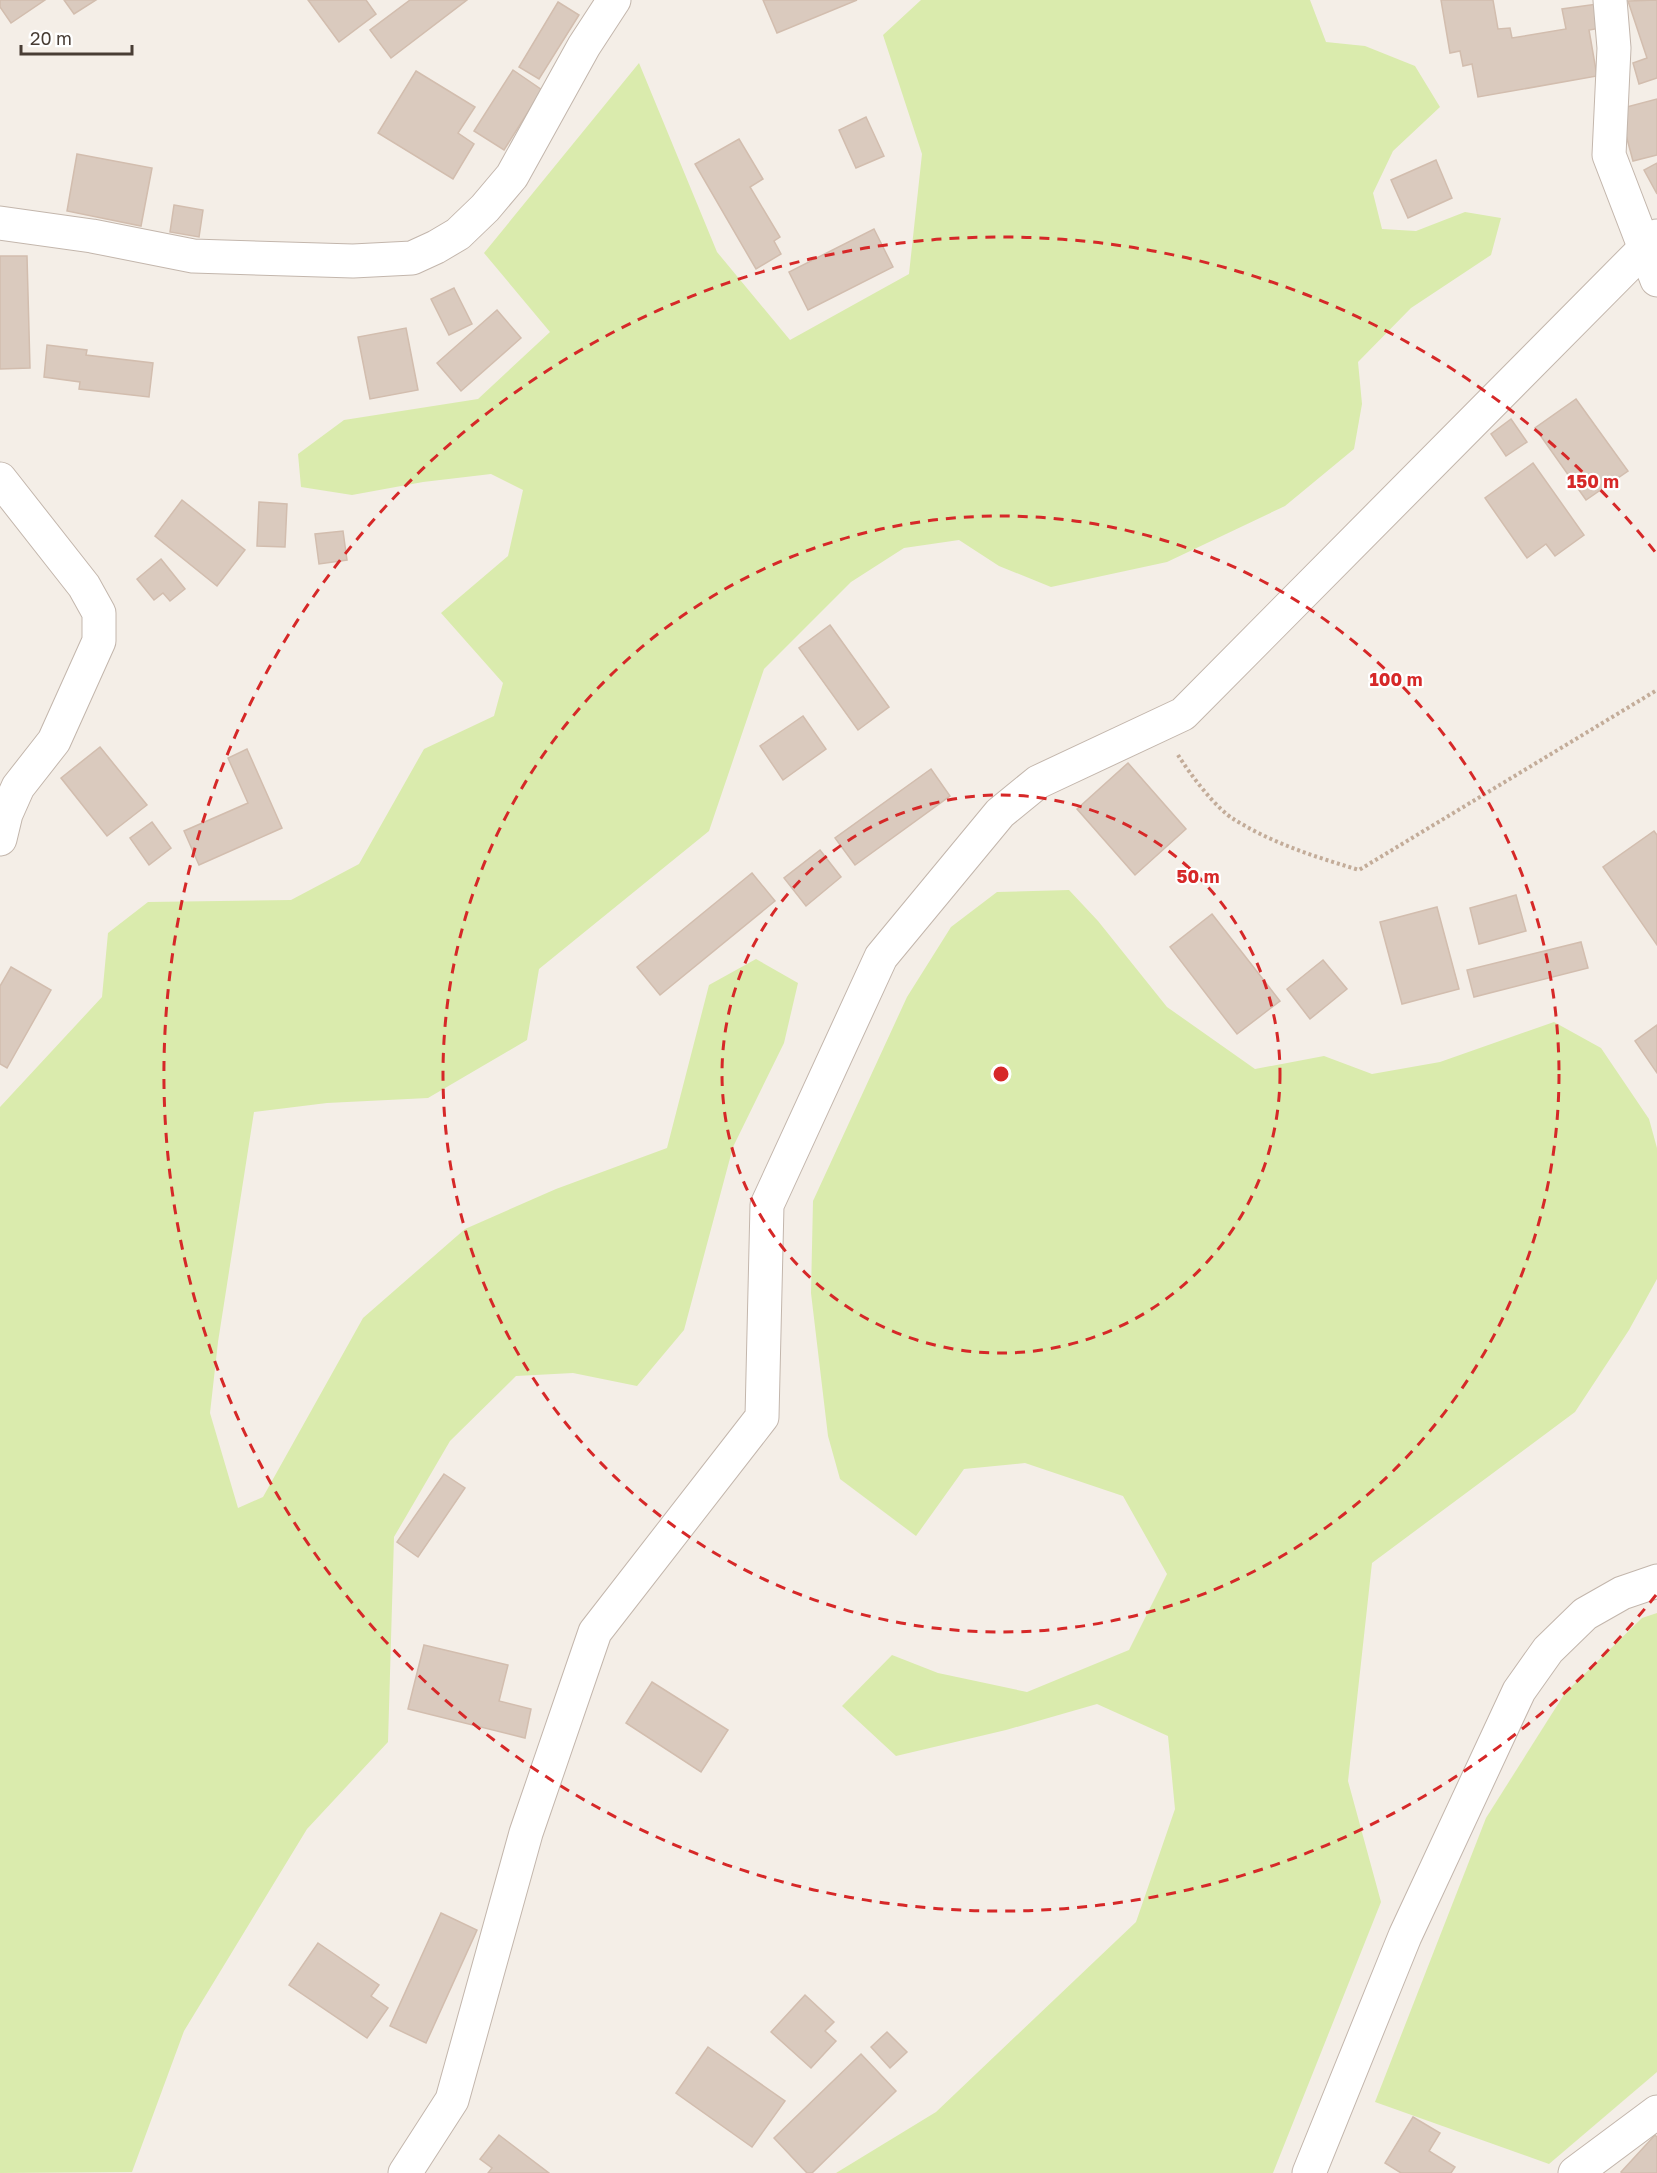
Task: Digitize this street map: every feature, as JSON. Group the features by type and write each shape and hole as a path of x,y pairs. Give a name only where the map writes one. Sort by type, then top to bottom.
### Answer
{"street":[{"path":"0,223 92,236 194,256 353,261 412,258 458,234 485,208 512,176 584,46 614,0"},
{"path":"1610,0 1614,48 1610,155 1651,241 1657,279"},
{"path":"405,2173 452,2100 526,1833 594,1632 762,1417 767,1204 881,957 999,813 1038,782 1183,714 1651,241"},
{"path":"0,479 84,586 99,612 99,641 54,741 18,787 6,814 0,839"},
{"path":"1309,2173 1405,1935 1519,1691 1548,1650 1585,1614 1622,1593 1657,1581"},
{"path":"1575,2173 1657,2112"}],"path":[{"path":"1159,726 1192,778 1233,819 1295,850 1359,870 1657,690"}],"green space":[{"path":"921,0 1310,0 1326,42 1365,46 1415,66 1440,107 1393,151 1373,193 1382,229 1416,231 1465,212 1501,218 1491,255 1411,308 1358,362 1362,404 1354,449 1285,506 1167,562 1051,587 999,566 959,540 904,548 851,582 764,669 709,831 539,969 527,1040 428,1098 327,1103 254,1112 218,1342 210,1413 238,1508 263,1497 363,1318 465,1229 556,1189 667,1148 709,985 756,959 798,983 784,1043 733,1147 684,1330 637,1386 573,1373 516,1376 450,1441 394,1537 388,1742 307,1829 184,2031 132,2172 0,2173 0,1107 102,997 108,933 148,902 291,900 359,864 424,749 494,716 503,683 441,613 508,556 523,490 491,474 423,482 352,495 301,487 298,454 344,420 478,399 550,332 484,253 639,63 717,252 790,340 909,274 922,154 883,35"},
{"path":"1069,890 1098,921 1167,1007 1255,1069 1324,1056 1372,1074 1440,1062 1554,1022 1601,1048 1649,1119 1657,1148 1657,1279 1629,1330 1575,1412 1372,1563 1348,1781 1381,1902 1273,2173 836,2173 936,2112 1136,1922 1175,1809 1168,1736 1097,1704 1006,1730 896,1756 842,1706 892,1655 938,1673 1027,1692 1129,1650 1167,1574 1123,1496 1025,1463 964,1469 916,1536 840,1479 828,1436 811,1293 813,1201 907,997 951,927 997,892"},
{"path":"1657,1613 1657,2072 1549,2164 1375,2102 1486,1818 1565,1693 1642,1618"}],"building":[{"path":"0,0 45,0 11,23 0,7"},
{"path":"64,0 96,0 74,14"},
{"path":"308,0 366,0 376,14 339,42"},
{"path":"410,0 467,0 391,58 370,30"},
{"path":"763,0 857,0 777,33"},
{"path":"1441,0 1493,0 1498,29 1510,28 1512,38 1566,29 1562,9 1597,4 1601,28 1589,30 1597,76 1478,97 1472,64 1463,66 1460,51 1450,53"},
{"path":"1657,0 1657,78 1639,84 1633,63 1647,58 1628,1"},
{"path":"558,2 579,15 539,79 519,67"},
{"path":"513,70 542,90 504,150 474,131"},
{"path":"416,71 475,107 458,133 474,144 453,179 378,133"},
{"path":"1657,99 1657,155 1633,161 1619,109"},
{"path":"866,117 884,156 856,168 839,130"},
{"path":"739,139 763,179 750,187 780,237 774,241 781,254 756,269 695,164"},
{"path":"77,154 152,168 141,226 67,211"},
{"path":"1436,160 1452,198 1408,218 1391,180"},
{"path":"1657,163 1657,194 1644,170"},
{"path":"174,205 203,210 199,237 170,232"},
{"path":"874,229 893,267 808,310 789,272"},
{"path":"0,256 27,256 30,368 0,369"},
{"path":"454,288 472,324 449,335 431,299"},
{"path":"497,310 521,338 461,391 437,363"},
{"path":"406,328 418,390 370,399 358,337"},
{"path":"47,345 87,350 86,355 153,363 149,397 79,389 80,382 44,377"},
{"path":"1576,399 1628,471 1586,500 1535,428"},
{"path":"1511,419 1527,442 1506,456 1491,434"},
{"path":"1533,463 1584,535 1555,556 1546,544 1527,558 1485,498"},
{"path":"182,500 245,550 217,586 155,536"},
{"path":"259,502 287,504 285,547 257,546"},
{"path":"343,531 347,560 319,564 315,534"},
{"path":"161,559 185,589 170,601 163,593 154,600 137,579"},
{"path":"830,625 889,707 858,730 799,648"},
{"path":"803,716 826,749 783,780 760,746"},
{"path":"100,747 147,805 107,836 61,778"},
{"path":"247,749 282,828 199,865 184,831 248,803 228,758"},
{"path":"1128,763 1186,829 1135,875 1077,809"},
{"path":"931,769 950,796 855,865 835,838"},
{"path":"152,822 171,848 149,865 130,838"},
{"path":"1654,831 1657,835 1657,945 1603,867"},
{"path":"820,850 841,877 806,906 784,878"},
{"path":"752,873 775,901 660,995 637,967"},
{"path":"1516,895 1526,931 1479,944 1470,908"},
{"path":"1437,907 1459,989 1402,1004 1380,922"},
{"path":"1212,914 1280,1001 1237,1034 1170,947"},
{"path":"1581,942 1588,968 1474,997 1467,970"},
{"path":"1323,960 1347,989 1310,1019 1287,989"},
{"path":"11,967 51,990 7,1068 0,1064 0,986"},
{"path":"1657,1025 1657,1073 1635,1041"},
{"path":"444,1474 465,1488 418,1557 397,1542"},
{"path":"424,1645 508,1665 499,1701 531,1709 525,1738 408,1709"},
{"path":"652,1682 728,1730 701,1772 626,1723"},
{"path":"441,1913 477,1930 426,2043 390,2026"},
{"path":"318,1943 379,1985 371,1996 388,2008 367,2038 289,1985"},
{"path":"805,1995 834,2022 825,2031 836,2041 811,2068 771,2032"},
{"path":"887,2032 907,2052 890,2068 871,2047"},
{"path":"708,2047 785,2101 752,2147 676,2093"},
{"path":"861,2054 896,2091 812,2173 807,2173 774,2138"},
{"path":"1413,2117 1440,2133 1429,2151 1455,2167 1451,2173 1401,2173 1385,2163"},
{"path":"499,2135 549,2173 488,2173 492,2168 480,2159"},
{"path":"1655,2135 1657,2137 1657,2173 1622,2173 1621,2172"}]}
